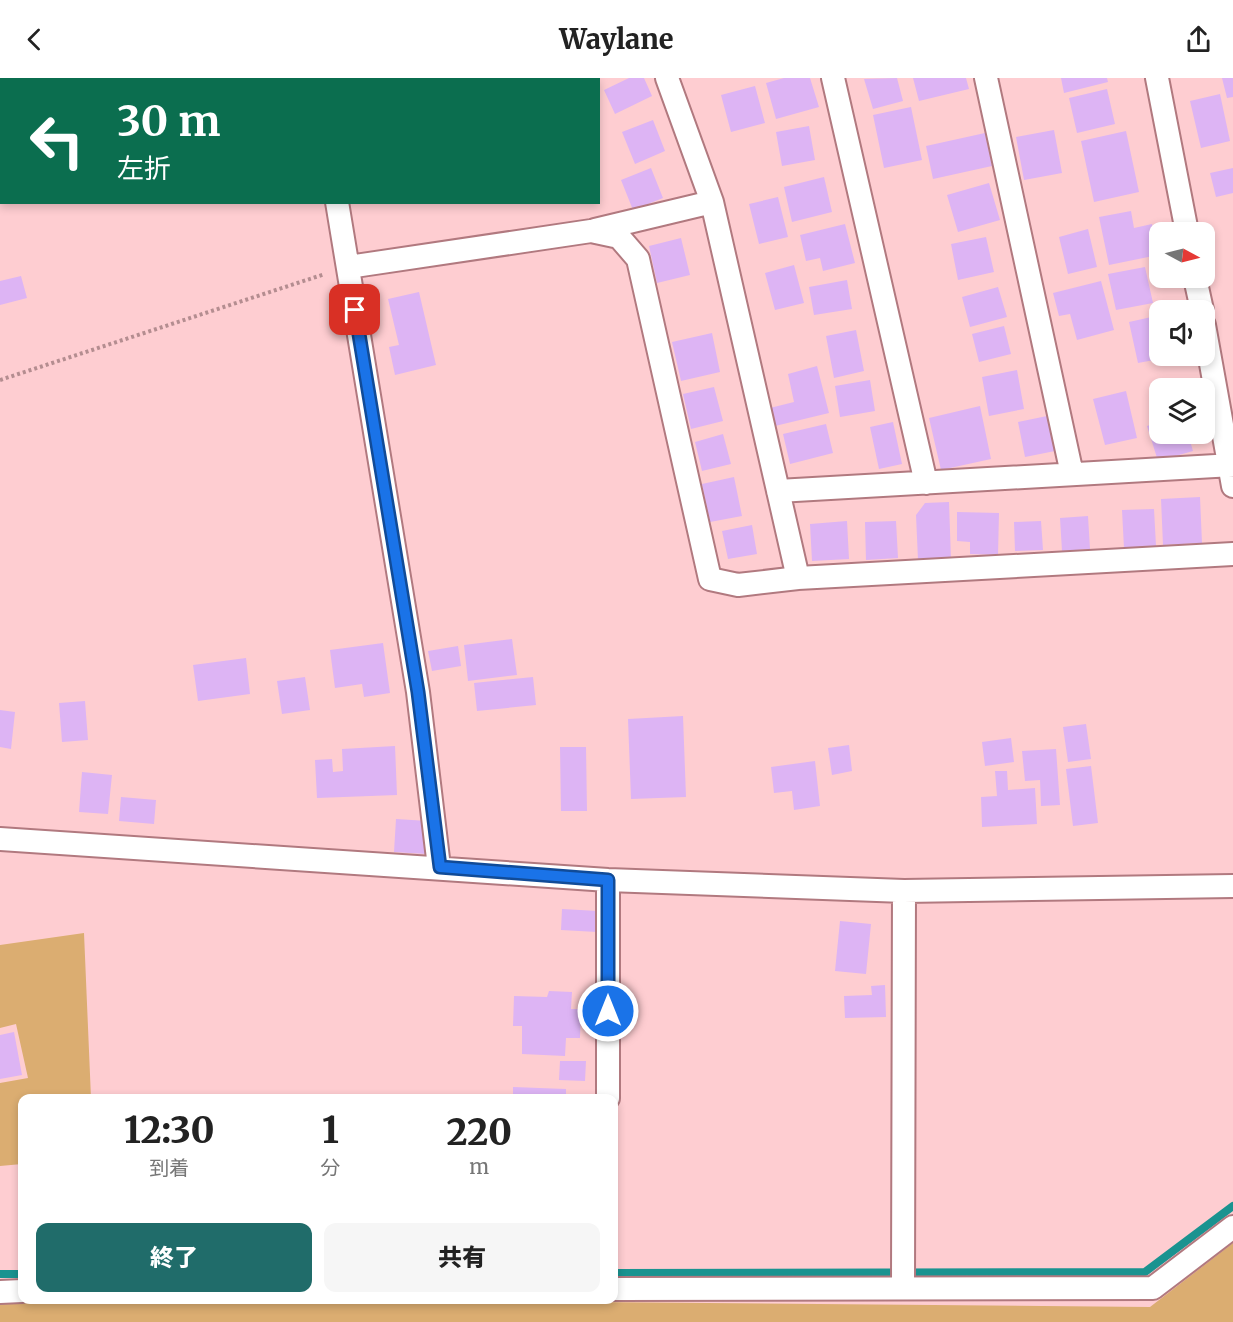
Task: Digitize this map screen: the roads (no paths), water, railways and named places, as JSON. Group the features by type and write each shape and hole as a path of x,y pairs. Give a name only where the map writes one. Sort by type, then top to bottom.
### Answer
{"street":[{"path":"667,78 712,202 798,578"},
{"path":"833,78 926,483"},
{"path":"987,78 1072,474"},
{"path":"1157,78 1185,222"},
{"path":"348,267 591,231 712,202"},
{"path":"337,204 418,692 440,867"},
{"path":"591,231 619,237 638,259 710,579 738,585 798,578 1233,554"},
{"path":"778,491 1072,474 1232,472 1212,366"},
{"path":"0,839 608,880 904,891 1233,886"},
{"path":"608,880 609,1094"},
{"path":"903,1286 904,891"},
{"path":"618,1289 903,1286 1154,1288 1233,1227"},
{"path":"0,1292 18,1291"}],"waterway":[{"path":"618,1273 1145,1272 1233,1206"},
{"path":"0,1274 18,1274"}]}
